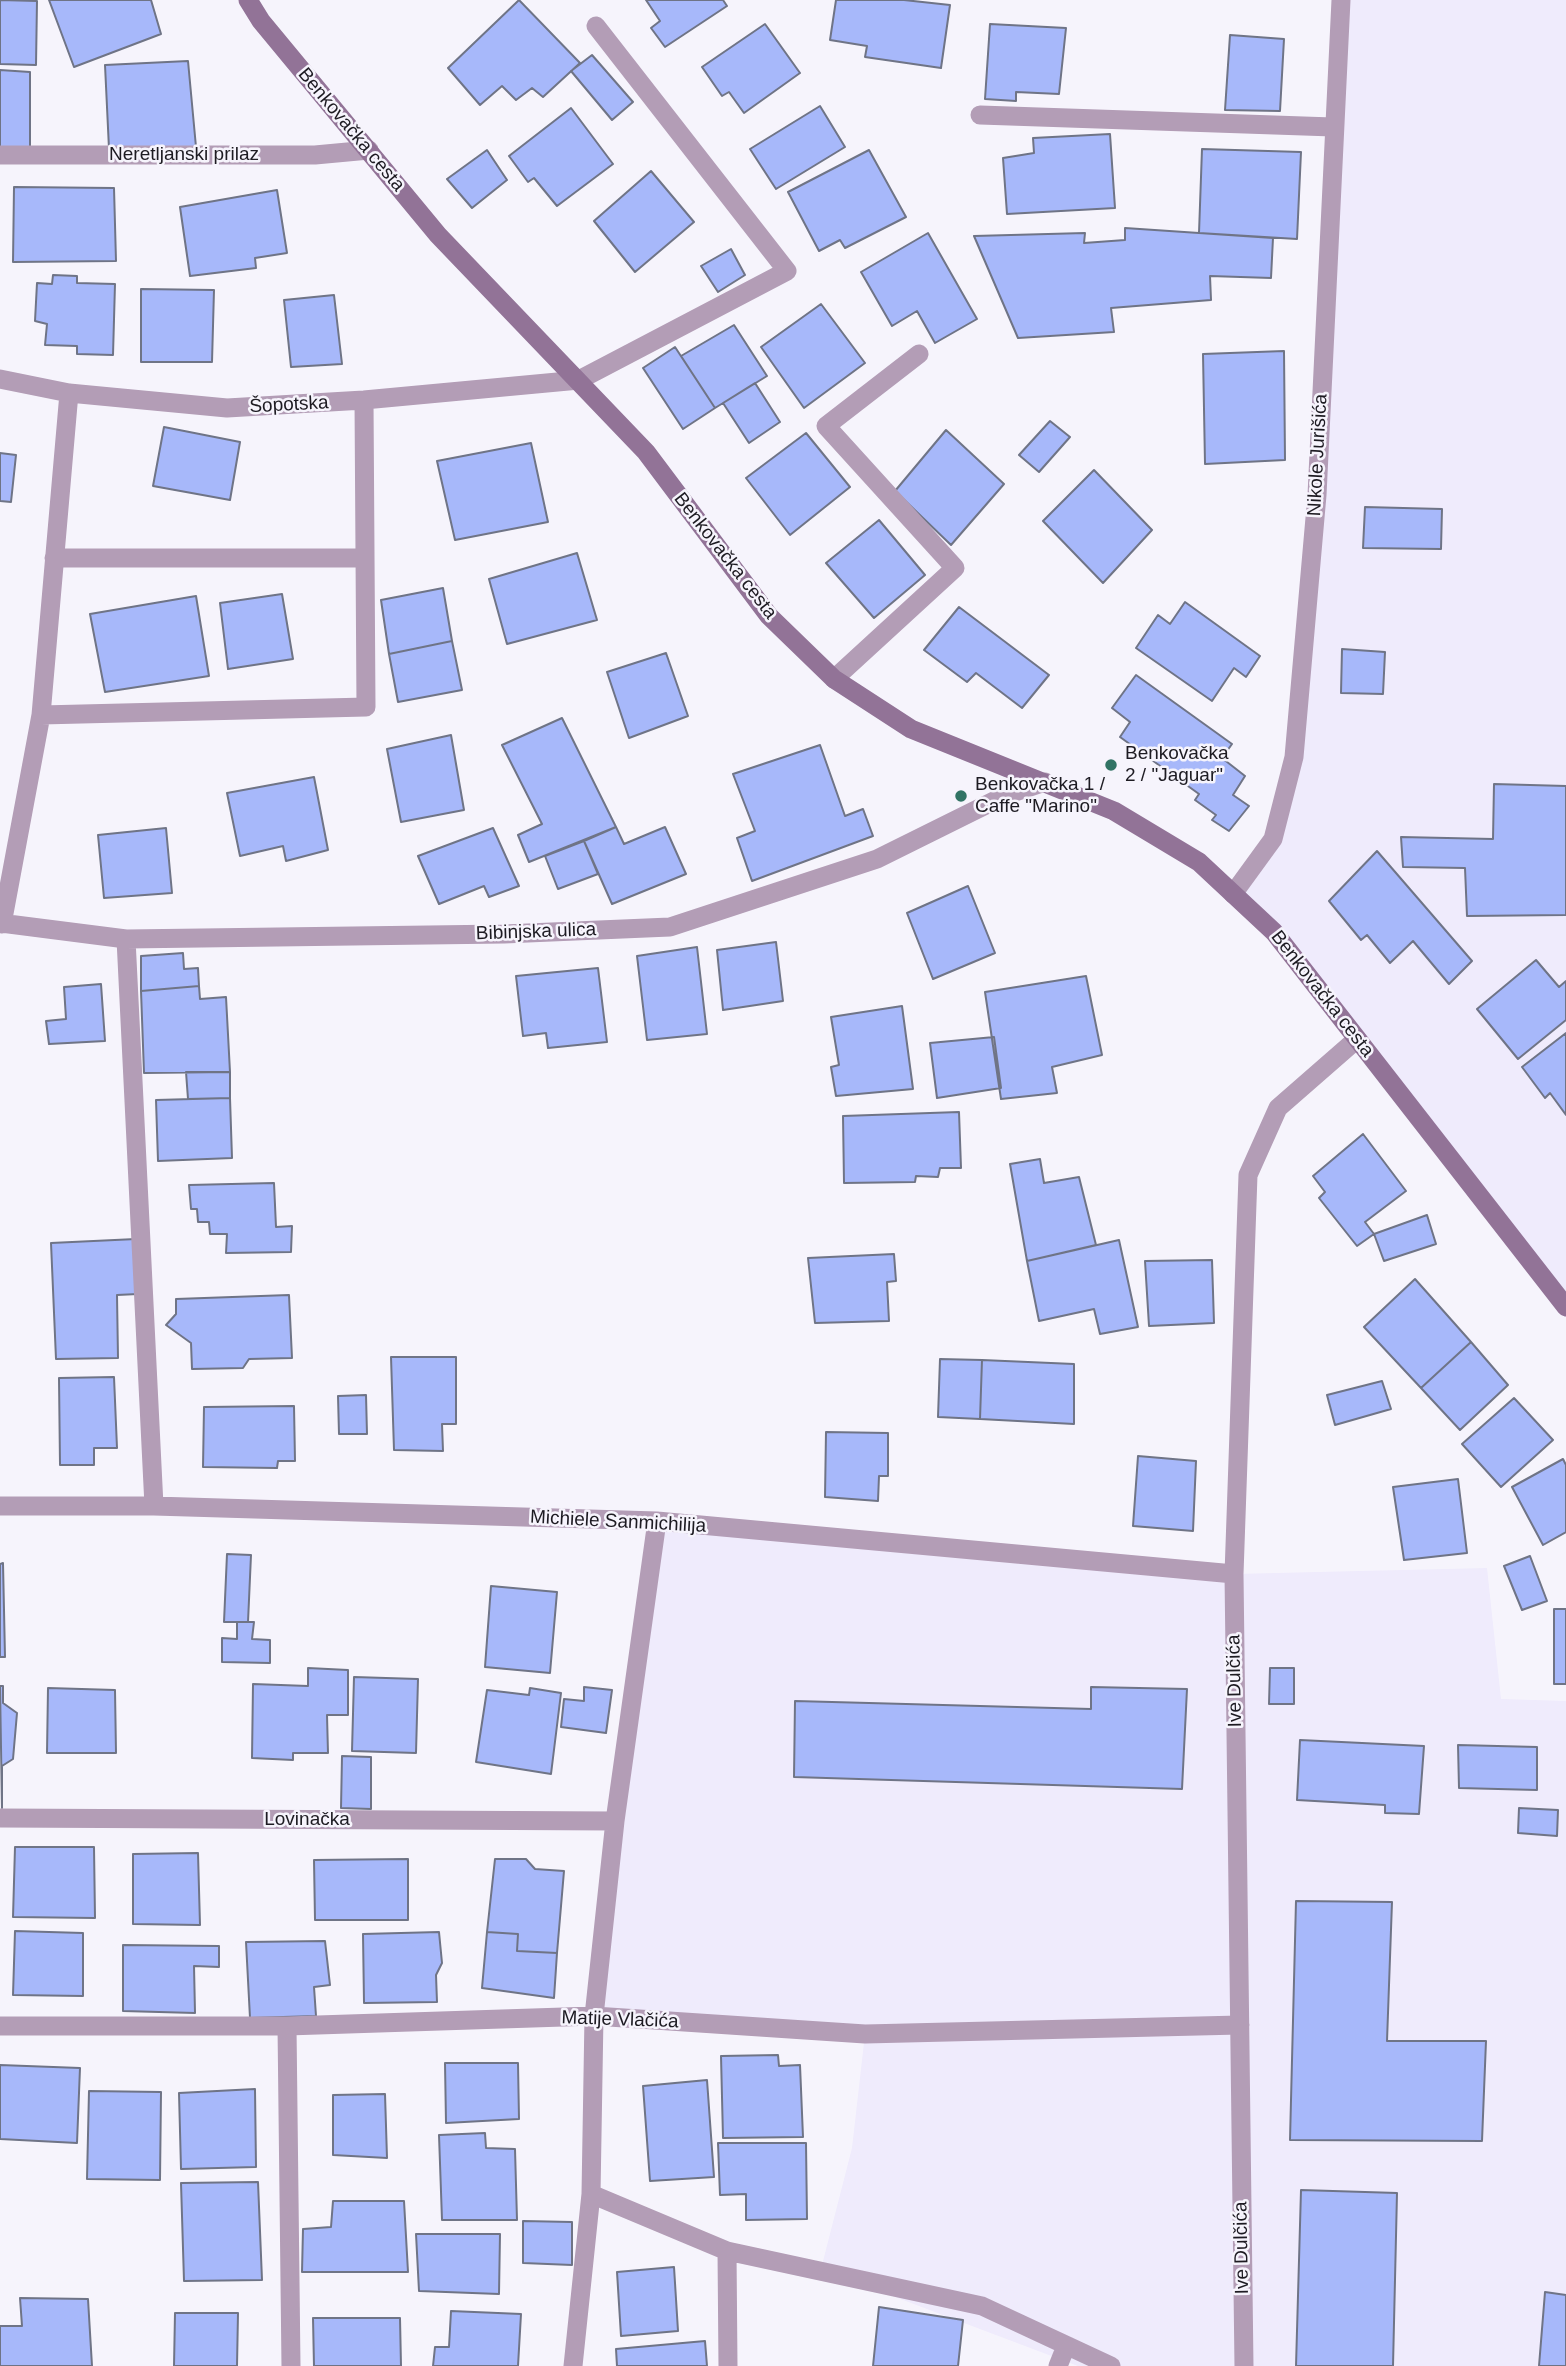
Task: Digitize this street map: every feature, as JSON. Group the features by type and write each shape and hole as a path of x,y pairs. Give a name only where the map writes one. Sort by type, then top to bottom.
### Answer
{"main road":[{"name":"Benkovačka cesta","path":"248,0 261,21 438,235 646,452 769,616 834,679 911,729 1114,811 1199,862 1275,932 1566,1307"}],"street":[{"name":"Nikole Jurišića","path":"1233,894 1273,839 1294,757 1317,495 1341,0"},
{"path":"579,380 787,271 596,26"},
{"path":"980,115 1333,127"},
{"name":"Neretljanski prilaz","path":"0,155 315,156 369,150"},
{"path":"834,679 955,568 826,426 919,354"},
{"name":"Šopotska","path":"0,379 69,393 227,408 364,400 579,380"},
{"path":"1,923 41,715 69,393"},
{"path":"41,715 366,707 364,400"},
{"path":"54,558 365,558"},
{"name":"Bibinjska ulica","path":"1,923 126,939 504,934 670,927 877,859 1006,795 1045,782"},
{"path":"126,939 154,1506"},
{"name":"Ive Dulčića","path":"1244,2366 1234,1574 1248,1175 1278,1108 1357,1040"},
{"name":"Michiele Sanmichilija","path":"0,1506 154,1506 657,1521 1234,1574"},
{"path":"573,2366 592,2194 594,2016 615,1821 657,1521"},
{"name":"Lovinačka","path":"0,1818 615,1821"},
{"name":"Matije Vlačića","path":"0,2026 287,2026 594,2016 865,2034 1240,2025"},
{"path":"287,2026 291,2366"},
{"path":"592,2194 727,2251 982,2306 1111,2366"},
{"path":"727,2251 728,2366"},
{"path":"1058,2366 1066,2346"}],"shaded area":[{"path":"1341,0 1566,0 1566,1307 1233,894 1273,839 1294,757"},
{"path":"657,1521 1234,1574 1487,1568 1501,1699 1566,1701 1566,2366 1078,2366 821,2269 852,2148 865,2034 594,2016"}],"building":[{"path":"0,0 37,1 36,65 0,64"},
{"path":"49,0 151,0 161,34 74,67"},
{"path":"519,0 580,63 543,97 532,88 516,100 502,86 480,105 448,68"},
{"path":"646,0 723,0 727,6 665,47 651,28 660,21"},
{"path":"836,0 904,0 950,5 941,68 865,57 867,46 830,40"},
{"path":"765,24 800,73 744,113 729,92 722,96 702,67"},
{"path":"990,24 1066,28 1059,94 1016,92 1016,101 985,99"},
{"path":"1230,35 1284,39 1280,111 1225,110"},
{"path":"592,55 633,102 612,120 571,71"},
{"path":"188,61 196,147 109,149 105,65"},
{"path":"0,70 30,72 30,147 0,147"},
{"path":"820,106 845,147 776,189 750,149"},
{"path":"571,108 613,164 557,206 534,178 528,182 509,156"},
{"path":"1110,134 1115,208 1007,214 1003,158 1034,153 1033,138"},
{"path":"1202,149 1301,152 1297,239 1199,233"},
{"path":"487,150 507,180 472,208 447,179"},
{"path":"869,150 906,217 845,248 840,240 819,251 788,192"},
{"path":"651,171 694,222 635,272 594,221"},
{"path":"14,187 114,188 116,261 13,262"},
{"path":"277,190 287,253 255,258 256,268 190,276 180,207"},
{"path":"1125,228 1273,238 1271,278 1210,276 1211,300 1111,308 1114,332 1018,338 974,236 1085,233 1084,243 1125,240"},
{"path":"928,233 977,319 935,343 917,311 892,326 861,272"},
{"path":"731,249 745,275 718,292 701,266"},
{"path":"53,275 77,276 77,283 115,284 113,355 77,354 77,346 45,345 47,324 35,321 37,283 52,284"},
{"path":"141,289 214,290 212,362 141,362"},
{"path":"334,295 342,364 291,367 284,300"},
{"path":"821,304 865,363 804,408 761,347"},
{"path":"734,325 767,376 715,408 681,356"},
{"path":"675,347 715,408 683,429 643,368"},
{"path":"1284,351 1285,460 1205,464 1203,354"},
{"path":"755,383 780,422 749,443 723,403"},
{"path":"1050,421 1070,437 1039,472 1019,455"},
{"path":"164,427 240,442 230,500 153,486"},
{"path":"946,430 1004,484 951,545 895,491"},
{"path":"806,433 850,487 790,535 746,478"},
{"path":"531,443 548,522 455,540 437,461"},
{"path":"0,453 16,455 11,502 0,501"},
{"path":"1094,470 1152,530 1103,583 1043,521"},
{"path":"1365,507 1442,509 1441,549 1363,548"},
{"path":"879,520 925,575 874,618 826,563"},
{"path":"577,553 597,620 507,644 489,579"},
{"path":"443,588 452,641 389,654 381,600"},
{"path":"282,594 293,659 228,669 220,603"},
{"path":"196,596 209,676 105,692 90,614"},
{"path":"1185,602 1260,656 1246,677 1234,668 1212,701 1136,648 1158,615 1170,624"},
{"path":"959,607 1049,675 1022,708 976,673 967,682 924,650"},
{"path":"452,641 462,690 398,702 389,654"},
{"path":"1342,649 1385,652 1383,694 1341,693"},
{"path":"666,653 688,716 629,738 607,672"},
{"path":"1136,675 1232,744 1222,758 1245,776 1233,795 1249,806 1229,831 1212,820 1216,815 1195,800 1199,794 1120,737 1130,722 1112,708"},
{"path":"562,718 616,827 529,862 518,835 542,824 502,745"},
{"path":"451,735 464,810 401,822 387,749"},
{"path":"820,745 845,816 863,809 873,836 752,881 737,838 755,831 733,774"},
{"path":"314,777 328,850 286,861 283,846 240,856 227,793"},
{"path":"1494,784 1566,786 1566,915 1467,916 1465,868 1403,867 1401,837 1493,839"},
{"path":"616,827 624,844 665,827 686,874 612,904 584,841"},
{"path":"166,828 172,893 104,898 98,835"},
{"path":"493,828 519,886 489,897 484,886 439,904 418,856"},
{"path":"584,841 598,874 558,889 545,856"},
{"path":"1377,851 1472,961 1449,984 1413,941 1390,963 1367,935 1361,940 1329,901"},
{"path":"968,886 995,953 933,979 907,913"},
{"path":"776,942 783,1001 723,1010 717,950"},
{"path":"697,947 707,1034 647,1040 637,956"},
{"path":"183,953 184,969 198,968 199,986 141,991 141,956"},
{"path":"1536,960 1559,987 1566,981 1566,1020 1518,1059 1477,1009"},
{"path":"598,968 607,1042 548,1048 546,1033 523,1036 516,976"},
{"path":"1086,976 1102,1055 1052,1067 1057,1093 1001,1099 985,992"},
{"path":"101,984 105,1041 49,1044 46,1021 66,1019 64,987"},
{"path":"199,986 200,999 226,997 230,1072 144,1073 141,991"},
{"path":"902,1006 913,1089 836,1096 831,1067 839,1065 831,1017"},
{"path":"1566,1033 1566,1115 1550,1093 1545,1098 1522,1067"},
{"path":"994,1037 1001,1088 937,1098 930,1043"},
{"path":"186,1072 230,1072 230,1098 188,1099"},
{"path":"230,1098 232,1158 158,1161 156,1100"},
{"path":"959,1112 961,1168 940,1168 938,1177 916,1176 915,1182 844,1183 843,1116"},
{"path":"1363,1134 1406,1191 1365,1222 1374,1234 1357,1246 1319,1198 1325,1192 1313,1176"},
{"path":"1040,1159 1044,1183 1079,1177 1096,1245 1027,1261 1010,1164"},
{"path":"274,1183 276,1227 292,1226 291,1252 226,1253 227,1234 210,1234 209,1222 198,1222 197,1209 191,1209 189,1185"},
{"path":"1427,1215 1436,1244 1384,1261 1374,1234"},
{"path":"136,1239 138,1294 117,1295 118,1358 56,1359 51,1243"},
{"path":"1119,1240 1138,1327 1100,1334 1094,1309 1039,1321 1027,1261"},
{"path":"894,1254 896,1281 887,1282 889,1321 815,1323 808,1258"},
{"path":"1212,1260 1214,1323 1149,1326 1145,1261"},
{"path":"1415,1279 1471,1342 1421,1388 1364,1327"},
{"path":"289,1295 292,1358 249,1359 243,1368 192,1369 191,1343 166,1325 176,1314 176,1299"},
{"path":"1471,1342 1508,1385 1460,1430 1421,1388"},
{"path":"391,1357 456,1357 456,1424 442,1424 443,1451 394,1450"},
{"path":"940,1359 982,1360 980,1419 938,1417"},
{"path":"982,1360 1074,1364 1074,1424 980,1419"},
{"path":"114,1377 117,1448 94,1448 94,1465 60,1465 59,1378"},
{"path":"1382,1381 1391,1409 1335,1425 1327,1395"},
{"path":"366,1395 367,1434 339,1434 338,1396"},
{"path":"1514,1398 1553,1440 1501,1487 1462,1444"},
{"path":"294,1406 295,1461 278,1461 277,1468 203,1467 204,1407"},
{"path":"826,1432 888,1433 888,1476 879,1476 878,1501 825,1497"},
{"path":"1138,1456 1196,1461 1193,1531 1133,1526"},
{"path":"1563,1459 1566,1465 1566,1532 1543,1545 1512,1487"},
{"path":"1458,1479 1467,1553 1404,1560 1393,1487"},
{"path":"227,1554 251,1555 248,1622 224,1622"},
{"path":"1530,1556 1547,1601 1522,1610 1504,1566"},
{"path":"3,1563 5,1657 0,1657 0,1564"},
{"path":"491,1586 557,1592 550,1673 485,1667"},
{"path":"1554,1609 1566,1609 1566,1684 1554,1684"},
{"path":"237,1622 254,1622 252,1639 270,1640 270,1663 222,1662 222,1638 237,1639"},
{"path":"308,1668 348,1670 348,1715 327,1715 328,1753 293,1753 293,1760 252,1758 253,1684 308,1686"},
{"path":"1270,1668 1294,1668 1294,1704 1269,1704"},
{"path":"354,1677 418,1679 416,1753 352,1751"},
{"path":"0,1686 3,1686 3,1703 17,1713 13,1759 2,1766 2,1808"},
{"path":"584,1687 612,1690 606,1733 561,1727 564,1699 584,1701"},
{"path":"1091,1687 1187,1689 1182,1789 794,1777 795,1701 1091,1709"},
{"path":"48,1688 115,1690 116,1753 47,1753"},
{"path":"530,1688 561,1693 551,1774 476,1762 487,1690 529,1695"},
{"path":"1300,1740 1424,1746 1419,1814 1385,1813 1385,1805 1297,1800"},
{"path":"1458,1745 1537,1747 1537,1790 1459,1788"},
{"path":"342,1756 371,1757 371,1809 341,1808"},
{"path":"1519,1808 1558,1810 1557,1836 1518,1833"},
{"path":"15,1847 94,1847 95,1918 13,1917"},
{"path":"198,1853 200,1925 133,1924 133,1854"},
{"path":"408,1859 408,1920 315,1920 314,1860"},
{"path":"495,1859 526,1859 535,1869 564,1871 557,1953 517,1951 518,1934 487,1932"},
{"path":"1296,1901 1392,1902 1387,2041 1486,2041 1482,2141 1290,2140"},
{"path":"15,1931 83,1933 83,1996 13,1995"},
{"path":"439,1932 442,1963 436,1975 437,2002 364,2003 363,1934"},
{"path":"487,1932 518,1934 517,1951 557,1953 554,1998 482,1988"},
{"path":"325,1941 330,1985 314,1987 316,2016 250,2018 246,1942"},
{"path":"123,1945 219,1946 219,1967 194,1966 195,2013 123,2011"},
{"path":"778,2055 779,2066 800,2065 803,2137 723,2138 721,2056"},
{"path":"445,2063 518,2063 519,2119 446,2123"},
{"path":"0,2065 80,2068 77,2143 0,2139"},
{"path":"707,2080 714,2177 650,2181 643,2086"},
{"path":"255,2089 256,2167 181,2169 179,2093"},
{"path":"89,2091 161,2092 160,2180 87,2179"},
{"path":"385,2094 387,2158 333,2155 333,2095"},
{"path":"485,2133 486,2148 515,2149 517,2220 442,2220 439,2135"},
{"path":"718,2143 806,2143 807,2219 746,2220 746,2194 720,2195"},
{"path":"258,2182 262,2280 184,2281 181,2183"},
{"path":"1301,2190 1397,2193 1393,2366 1296,2366"},
{"path":"333,2201 404,2201 408,2272 302,2272 303,2229 331,2227"},
{"path":"523,2221 572,2222 572,2265 523,2263"},
{"path":"416,2234 500,2234 499,2294 419,2291"},
{"path":"674,2267 678,2331 621,2336 617,2272"},
{"path":"1545,2292 1566,2295 1566,2366 1539,2366"},
{"path":"20,2298 88,2299 92,2366 0,2366 0,2326 22,2326"},
{"path":"879,2307 963,2320 958,2366 873,2366"},
{"path":"451,2311 521,2314 518,2366 433,2366 435,2347 449,2347"},
{"path":"175,2313 238,2313 237,2366 174,2366"},
{"path":"313,2318 400,2318 401,2366 314,2366"},
{"path":"705,2341 707,2366 617,2366 616,2349"}],"place":[{"name":"Benkovačka 2 / \"Jaguar\"","path":"1111,765"},
{"name":"Benkovačka 1 / Caffe \"Marino\"","path":"961,796"}]}
